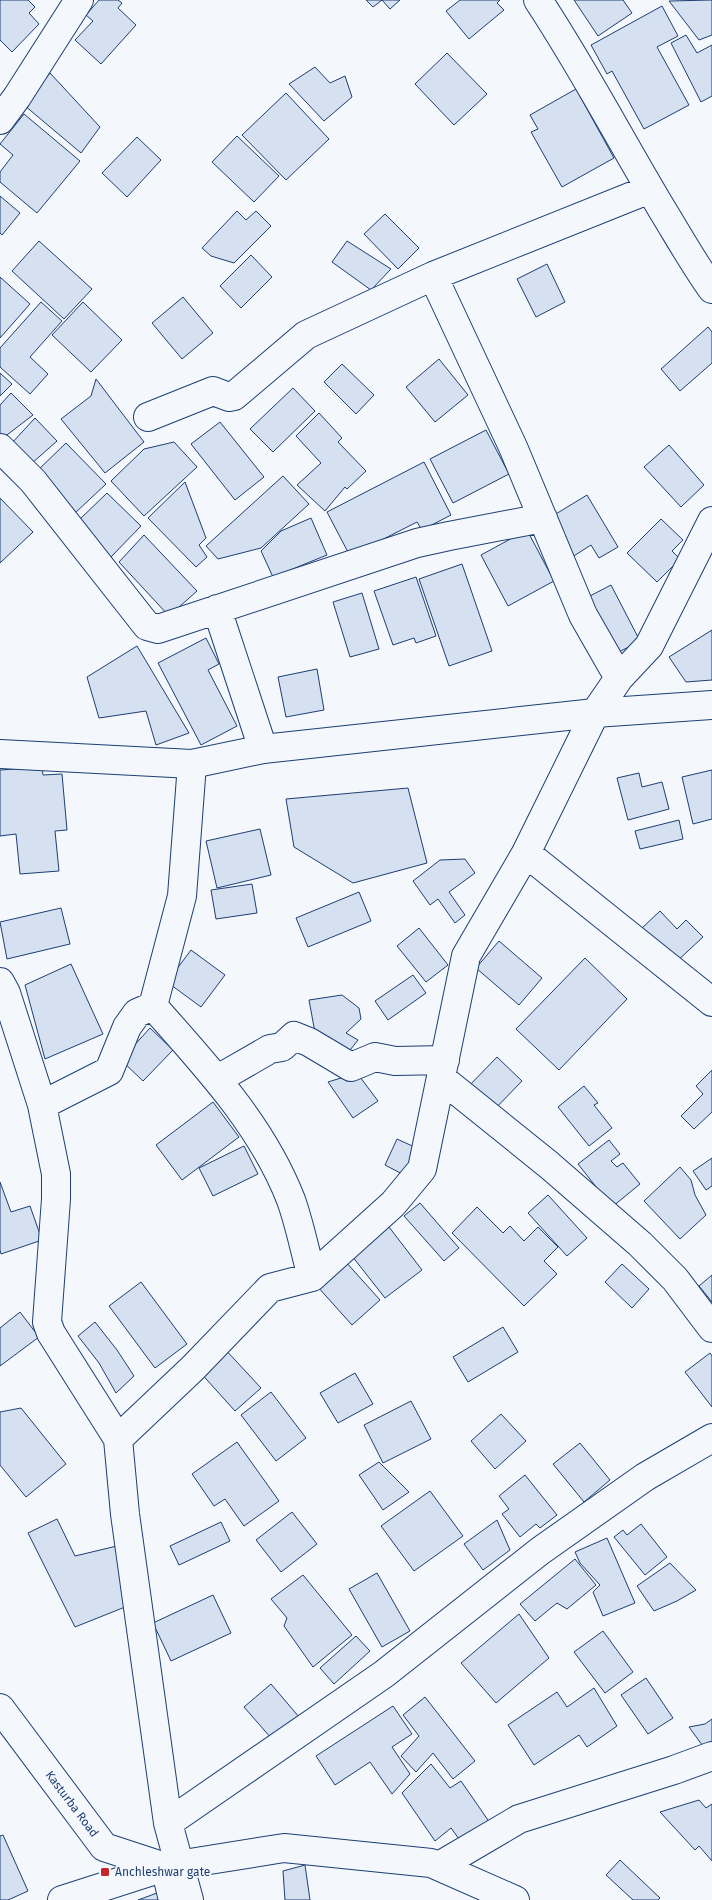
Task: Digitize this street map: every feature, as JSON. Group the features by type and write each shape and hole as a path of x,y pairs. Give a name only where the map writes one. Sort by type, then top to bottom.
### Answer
{"street":[{"path":"0,120 17,97 79,0"},
{"path":"538,0 560,34 650,189 709,278"},
{"path":"148,417 213,391 229,397 234,396 302,337 433,276 650,189"},
{"path":"433,276 513,447 583,615 619,678"},
{"path":"0,448 33,481 147,626 158,629 417,543 543,518"},
{"path":"118,1439 193,1368 270,1288 312,1277 392,1204 422,1169 466,956 526,853 595,713 619,678 649,646 712,520"},
{"path":"217,609 264,749"},
{"path":"0,754 192,764 264,749 595,713 712,705"},
{"path":"153,1006 182,896 192,764"},
{"path":"526,853 712,1002"},
{"path":"0,982 6,993 42,1105 57,1186 47,1322 118,1439 125,1514 168,1823 173,1900"},
{"path":"153,1006 218,1079 258,1135 291,1201 312,1277"},
{"path":"42,1105 109,1071 127,1027 137,1013 153,1006"},
{"path":"218,1079 270,1048 282,1047 294,1036 309,1042 351,1067 375,1057 443,1069 640,1244 674,1279 712,1328"},
{"path":"168,1823 384,1674 540,1551 645,1477 712,1438"},
{"name":"Kasturba Road","path":"0,1708 104,1847 171,1866"},
{"path":"439,1866 519,1819 674,1770 712,1756"},
{"path":"62,1900 171,1866 284,1848 431,1863 515,1900"},
{"path":"171,1866 189,1900"}],"building":[{"path":"0,0 28,0 35,7 29,13 39,24 12,52 0,40"},
{"path":"99,0 118,0 122,3 118,8 136,25 101,64 75,40 93,21 86,15"},
{"path":"366,0 382,0 373,7"},
{"path":"382,0 400,0 390,9"},
{"path":"460,0 500,0 497,3 504,10 469,39 446,11"},
{"path":"574,0 623,0 632,13 598,36"},
{"path":"712,0 712,35 699,40 669,1"},
{"path":"662,6 678,36 657,47 689,105 644,129 612,71 607,74 591,45"},
{"path":"686,35 697,53 712,45 712,96 701,102 671,43"},
{"path":"447,53 487,94 454,125 415,84"},
{"path":"315,67 330,83 345,76 352,97 324,121 289,84"},
{"path":"50,73 100,127 81,153 24,105"},
{"path":"576,89 614,158 562,187 531,132 538,129 530,115"},
{"path":"286,93 329,139 286,180 242,135"},
{"path":"24,114 80,161 37,213 0,182 0,172 13,155 0,144"},
{"path":"237,136 279,176 254,202 212,162"},
{"path":"137,137 161,160 127,197 102,173"},
{"path":"0,196 20,213 2,235 0,233"},
{"path":"237,211 246,220 256,211 271,226 234,263 211,256 202,248"},
{"path":"385,214 419,248 398,269 364,234"},
{"path":"39,241 92,289 64,319 12,271"},
{"path":"347,241 391,269 371,290 332,262"},
{"path":"251,255 272,277 241,308 220,286"},
{"path":"547,264 565,302 536,317 517,279"},
{"path":"0,277 30,304 0,338"},
{"path":"183,297 213,333 182,359 152,323"},
{"path":"41,302 62,321 30,357 48,374 30,394 0,367 0,348"},
{"path":"83,302 122,340 91,372 52,335"},
{"path":"708,327 712,332 712,363 680,391 661,369"},
{"path":"439,359 468,395 435,422 406,387"},
{"path":"342,364 374,395 356,414 324,382"},
{"path":"0,373 12,384 0,396"},
{"path":"96,379 144,442 105,473 61,419 91,396"},
{"path":"293,388 315,411 273,452 250,429"},
{"path":"11,393 33,415 3,438 0,435 0,405"},
{"path":"319,413 342,438 338,442 366,471 347,489 345,487 325,511 297,485 321,463 296,436"},
{"path":"35,418 57,441 31,464 11,444"},
{"path":"220,422 264,477 235,500 191,444"},
{"path":"486,430 509,474 453,503 430,459"},
{"path":"174,442 197,467 144,516 111,481 144,449"},
{"path":"66,443 106,484 74,514 35,473"},
{"path":"669,445 704,485 681,507 644,467"},
{"path":"424,462 451,515 422,530 417,522 350,556 327,512"},
{"path":"283,476 309,504 261,548 218,559 206,546"},
{"path":"185,482 206,538 199,545 207,557 196,567 148,518"},
{"path":"107,493 141,526 110,558 78,521"},
{"path":"587,495 618,547 599,558 591,545 569,559 546,520"},
{"path":"0,498 33,532 0,563"},
{"path":"311,518 327,555 273,577 261,551 281,531"},
{"path":"661,519 683,540 672,551 680,559 657,582 627,553"},
{"path":"527,530 554,581 508,606 481,555"},
{"path":"144,535 197,591 169,616 119,562"},
{"path":"462,564 492,651 449,666 419,579"},
{"path":"416,577 436,636 416,643 414,638 393,645 374,591"},
{"path":"611,585 640,641 617,653 588,597"},
{"path":"362,593 379,649 350,657 333,602"},
{"path":"712,630 712,680 686,682 669,657"},
{"path":"206,638 219,664 208,670 237,726 201,745 158,663"},
{"path":"137,646 189,733 156,745 146,711 99,718 87,677"},
{"path":"317,669 324,710 286,717 278,677"},
{"path":"42,767 43,775 62,774 67,830 55,831 59,871 20,874 16,834 0,836 0,770"},
{"path":"712,770 712,819 693,824 682,777"},
{"path":"639,773 642,787 662,782 669,809 628,820 617,778"},
{"path":"408,788 427,863 353,883 294,847 286,799"},
{"path":"679,820 683,839 640,849 635,831"},
{"path":"260,829 271,875 217,888 206,841"},
{"path":"465,859 475,873 449,892 465,915 455,923 438,899 430,905 413,881 440,860"},
{"path":"252,884 257,913 216,919 211,890"},
{"path":"359,892 371,921 308,947 296,918"},
{"path":"61,908 70,944 7,959 0,922"},
{"path":"660,911 677,929 686,920 703,937 675,963 642,928"},
{"path":"419,928 448,965 426,982 397,946"},
{"path":"499,941 542,978 519,1005 476,968"},
{"path":"191,950 225,975 201,1007 167,982"},
{"path":"585,958 627,999 559,1070 516,1029"},
{"path":"71,964 103,1034 45,1059 25,985"},
{"path":"413,975 426,993 388,1020 375,1001"},
{"path":"342,995 359,1008 361,1019 346,1033 358,1040 343,1059 316,1038 309,1000"},
{"path":"150,1028 173,1050 143,1081 121,1060"},
{"path":"497,1057 522,1081 490,1114 465,1090"},
{"path":"712,1070 712,1112 694,1129 681,1116 703,1094 696,1086"},
{"path":"357,1073 378,1101 353,1118 328,1082"},
{"path":"584,1086 598,1103 594,1105 612,1128 589,1146 558,1107"},
{"path":"213,1102 239,1137 182,1180 156,1145"},
{"path":"397,1139 419,1149 406,1176 385,1165"},
{"path":"609,1140 620,1154 611,1161 617,1167 623,1163 640,1184 612,1207 578,1164"},
{"path":"244,1146 258,1174 213,1196 199,1168"},
{"path":"712,1158 712,1186 706,1190 693,1171"},
{"path":"680,1167 691,1180 695,1195 706,1215 680,1239 644,1201"},
{"path":"0,1182 11,1212 30,1206 42,1240 1,1254 0,1250"},
{"path":"548,1195 587,1238 567,1256 528,1213"},
{"path":"420,1203 459,1248 444,1261 404,1216"},
{"path":"477,1207 503,1233 510,1226 524,1241 538,1227 558,1247 544,1261 557,1274 524,1306 452,1233"},
{"path":"389,1227 422,1270 385,1298 352,1256"},
{"path":"345,1261 380,1300 352,1325 317,1286"},
{"path":"622,1264 649,1289 632,1308 605,1282"},
{"path":"712,1275 712,1302 699,1286"},
{"path":"141,1282 187,1344 155,1368 109,1306"},
{"path":"20,1312 39,1337 0,1366 0,1328"},
{"path":"95,1322 134,1376 116,1393 99,1363 78,1336"},
{"path":"503,1327 518,1352 468,1382 453,1357"},
{"path":"223,1347 261,1388 235,1411 198,1370"},
{"path":"710,1353 712,1356 712,1407 685,1372"},
{"path":"355,1373 373,1404 338,1423 320,1393"},
{"path":"271,1392 306,1438 276,1461 241,1415"},
{"path":"411,1401 431,1439 383,1463 364,1425"},
{"path":"21,1408 66,1464 26,1497 0,1465 0,1412"},
{"path":"501,1414 526,1441 495,1469 471,1441"},
{"path":"237,1442 279,1501 244,1526 225,1499 214,1506 192,1474"},
{"path":"580,1443 610,1480 584,1502 553,1464"},
{"path":"379,1462 409,1492 383,1510 359,1475"},
{"path":"525,1475 557,1515 540,1528 536,1524 520,1537 502,1514 509,1509 499,1496"},
{"path":"430,1491 463,1536 414,1571 381,1526"},
{"path":"292,1512 317,1544 281,1572 256,1540"},
{"path":"57,1519 75,1556 121,1545 130,1605 75,1627 28,1533"},
{"path":"497,1520 510,1550 483,1570 464,1544"},
{"path":"221,1522 230,1541 179,1565 170,1546"},
{"path":"641,1524 667,1557 645,1575 614,1537 623,1530 627,1535"},
{"path":"607,1538 635,1603 603,1616 593,1592 600,1585 580,1563 575,1552"},
{"path":"575,1559 596,1585 567,1609 557,1603 535,1621 520,1604"},
{"path":"670,1563 696,1590 654,1611 637,1586"},
{"path":"377,1573 410,1631 382,1647 349,1589"},
{"path":"303,1575 352,1635 313,1667 284,1626 287,1618 271,1599"},
{"path":"213,1595 231,1633 171,1661 153,1623"},
{"path":"519,1614 549,1658 496,1703 461,1663"},
{"path":"603,1631 633,1672 605,1693 574,1652"},
{"path":"356,1636 370,1651 334,1684 320,1668"},
{"path":"646,1678 673,1718 648,1734 621,1695"},
{"path":"271,1684 305,1724 278,1746 244,1707"},
{"path":"594,1688 617,1726 587,1747 579,1735 534,1765 508,1725 557,1692 567,1707"},
{"path":"425,1697 475,1761 453,1779 433,1753 416,1772 401,1756 419,1736 403,1715"},
{"path":"393,1706 412,1734 392,1747 410,1774 392,1794 370,1762 335,1785 316,1756"},
{"path":"712,1719 712,1745 705,1749 689,1727 705,1724"},
{"path":"431,1764 450,1788 461,1781 490,1823 459,1839 451,1828 435,1841 402,1793"},
{"path":"699,1800 706,1808 712,1804 712,1861 699,1846 695,1850 660,1812"},
{"path":"3,1835 28,1891 8,1900 0,1900 0,1836"},
{"path":"620,1860 660,1898 658,1900 633,1900 606,1875"},
{"path":"305,1865 310,1900 285,1900 283,1871"},
{"path":"157,1893 160,1900 138,1900"}],"place":[{"name":"Anchleshwar gate","path":"105,1872"}]}
